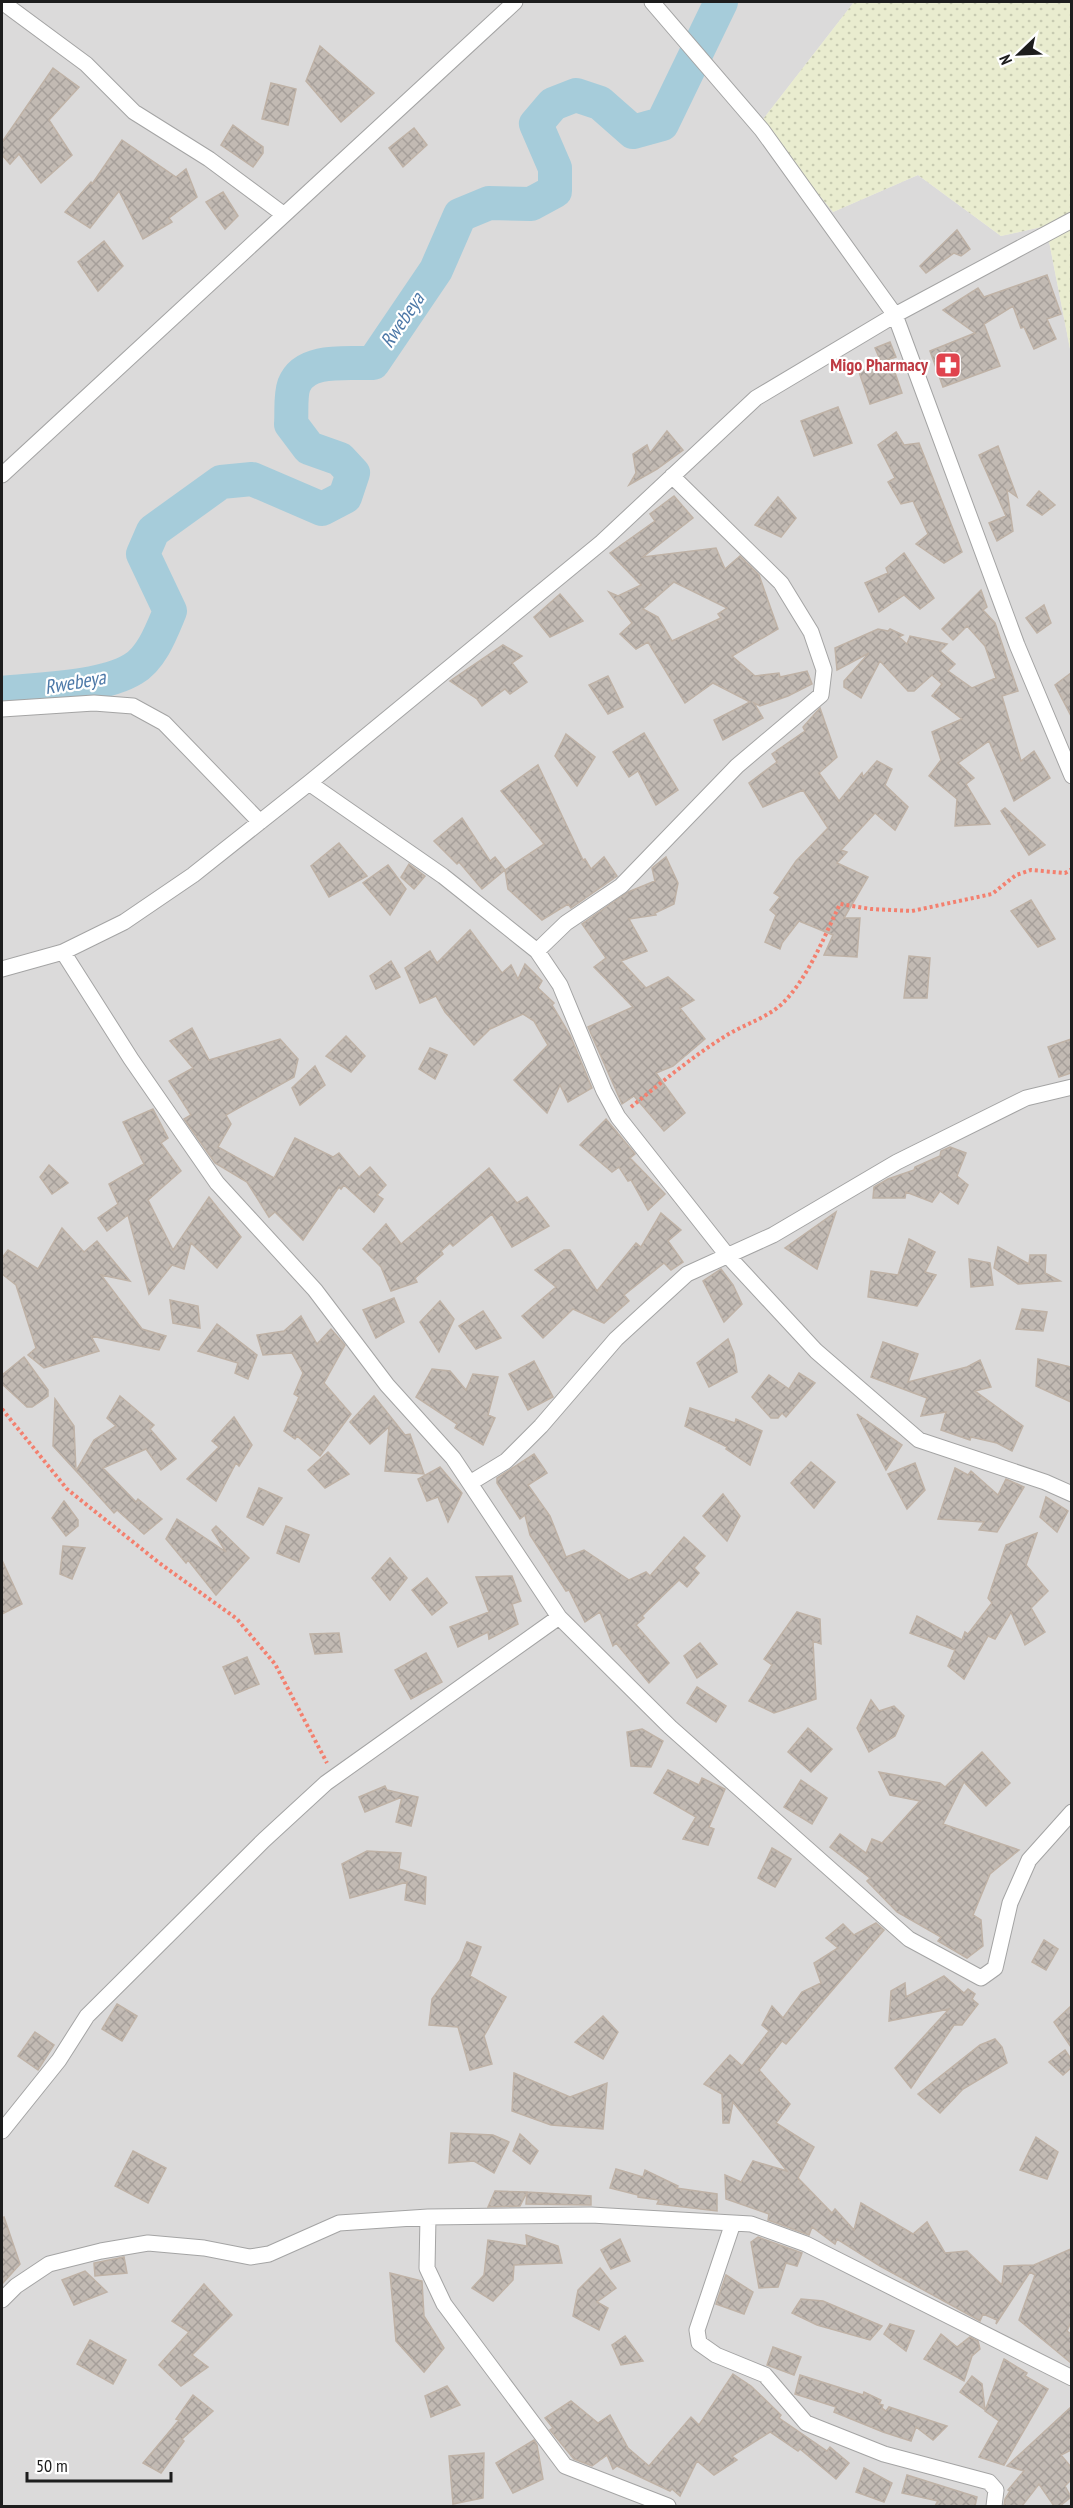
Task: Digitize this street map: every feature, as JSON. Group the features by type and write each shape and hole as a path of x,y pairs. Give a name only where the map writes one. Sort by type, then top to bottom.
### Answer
{"street":[{"path":"2,2 86,64 134,112 209,159 284,214"},
{"path":"2,475 515,2"},
{"path":"652,2 762,130 895,315 1017,645 1071,776"},
{"path":"2,969 63,952 123,922 193,874 309,783 602,542 756,398 895,315 1071,220"},
{"path":"537,951 566,923 621,886 737,766 821,695 824,670 811,632 781,582 672,476"},
{"path":"2,710 94,703 133,706 164,723 260,822"},
{"path":"309,783 443,876 537,951 560,985 604,1091 618,1117 727,1255 816,1351 920,1440 1045,1482 1071,1494"},
{"path":"63,952 131,1059 218,1183 315,1290 387,1385 453,1458 559,1617 670,1727 909,1939 981,1978 995,1968 1010,1903 1029,1860 1071,1812"},
{"path":"471,1483 513,1454 541,1426 616,1339 687,1274 773,1235 897,1162 1026,1098 1071,1087"},
{"path":"2,2131 59,2060 87,2016 264,1840 335,1776 559,1617"},
{"path":"2,2300 16,2286 49,2264 101,2251 148,2243 204,2248 250,2257 269,2254 339,2223 428,2217 591,2215 751,2224 806,2244 1071,2378"},
{"path":"428,2217 427,2268 444,2304 565,2466 668,2506"},
{"path":"733,2223 697,2330 699,2343 716,2355 765,2375 806,2423 884,2454 989,2482 996,2490 994,2506"}],"path":[{"path":"618,1117 675,1071 729,1034 751,1024 781,1004 801,980 840,904 871,909 912,911 992,894 1016,875 1031,870 1065,873 1071,869"},
{"path":"2,1409 67,1489 158,1562 237,1618 275,1664 335,1776"}],"shaded area":[{"path":"2,2 854,2 761,122 833,212 918,175 1001,236 1046,226 1071,354 1071,2506 2,2506"}],"green space":[{"path":"854,2 1071,2 1071,354 1046,226 1001,236 918,175 833,212 760,123"}],"building":[{"path":"320,46 374,93 341,122 306,81"},
{"path":"53,68 79,87 49,120 72,155 41,183 19,154 10,164 2,155 2,142"},
{"path":"271,83 296,89 288,125 262,119"},
{"path":"233,125 263,147 263,153 253,167 221,145"},
{"path":"414,128 427,145 403,167 389,148"},
{"path":"122,140 176,177 186,169 197,197 169,218 172,222 143,239 119,191 90,228 65,212 91,182 92,184"},
{"path":"223,192 238,216 225,229 206,202"},
{"path":"957,230 970,249 961,256 954,253 926,273 920,266"},
{"path":"104,241 123,266 98,291 78,262"},
{"path":"1047,275 1061,314 1047,319 1056,339 1034,349 1024,327 1021,328 1013,306 984,324 1000,366 943,387 930,351 975,333 943,310 978,288 984,297"},
{"path":"890,342 896,357 881,362 875,348"},
{"path":"891,361 902,393 870,404 859,372"},
{"path":"838,407 852,443 814,456 801,421"},
{"path":"667,431 683,450 657,469 629,485 636,473 633,454 647,445 650,453"},
{"path":"896,432 904,445 919,443 962,552 944,563 916,544 928,534 913,501 901,504 888,482 895,478 878,445"},
{"path":"998,446 1017,497 1007,490 1013,531 997,541 989,523 1006,516 979,455"},
{"path":"1039,491 1055,505 1042,515 1027,505"},
{"path":"674,496 693,518 643,557 716,548 725,569 740,556 759,575 778,629 732,656 755,676 779,673 780,677 807,671 812,684 760,706 754,703 763,718 723,740 714,720 750,702 713,683 685,703 648,642 636,649 620,634 632,623 609,592 618,596 641,585 610,553 655,521 650,514","holes":["674,582 727,608 718,614 721,618 672,641 658,617 643,609"]},
{"path":"778,497 796,518 781,537 755,525"},
{"path":"904,553 934,598 920,609 904,595 879,612 865,583 888,573 886,568"},
{"path":"981,590 987,607 983,610 995,623 1018,691 1002,696 1021,761 1034,751 1050,778 1014,801 989,741 958,763 974,778 966,784 990,824 955,826 957,799 929,776 941,760 932,732 962,719 932,696 942,684 932,675 914,691 908,691 880,661 861,698 844,687 844,681 869,653 837,670 835,648 878,629 888,631 890,629 903,635 899,637 907,644 910,636 947,644 940,651 955,664 948,671 972,688 996,678 985,646 967,626 953,640 942,629"},
{"path":"560,594 583,621 550,637 534,617"},
{"path":"1044,605 1051,623 1037,633 1026,618"},
{"path":"503,645 522,656 512,663 527,682 510,694 505,689 482,706 477,699 450,681"},
{"path":"1071,673 1071,716 1055,685"},
{"path":"608,676 623,707 608,714 589,685"},
{"path":"820,708 837,757 819,773 839,801 862,773 863,777 877,761 892,769 885,785 908,807 895,830 875,813 841,850 847,852 837,863 868,877 844,918 860,918 857,957 824,955 833,935 799,921 780,949 765,942 776,915 770,910 780,897 774,893 796,861 828,828 803,790 763,807 749,783 777,762 772,754 805,731 803,727"},
{"path":"644,733 678,790 656,805 638,771 629,777 613,752"},
{"path":"566,734 595,757 577,786 555,756"},
{"path":"538,765 583,860 585,859 591,869 604,857 617,876 571,908 568,904 542,920 508,889 505,870 544,844 501,791"},
{"path":"1005,808 1045,845 1029,855 1001,811"},
{"path":"462,818 490,861 495,857 505,870 482,889 459,862 457,864 434,841"},
{"path":"339,843 367,876 329,897 311,866"},
{"path":"666,857 678,883 674,904 655,913 656,915 629,919 647,951 621,961 646,988 668,977 694,1000 680,1008 705,1039 673,1066 656,1073 685,1113 664,1131 634,1096 622,1104 588,1027 633,1007 594,967 606,958 582,924 628,892 655,881 652,868"},
{"path":"409,864 425,876 414,889 401,877"},
{"path":"388,865 406,889 390,915 363,883"},
{"path":"1031,900 1055,939 1038,947 1011,911"},
{"path":"470,930 502,973 511,965 518,979 525,964 542,981 538,988 554,1003 552,1005 570,1035 592,1088 568,1102 560,1085 547,1113 514,1080 548,1045 534,1021 523,1014 490,1029 474,1045 445,1012 436,996 420,1003 405,968 430,951 437,963"},
{"path":"909,956 930,958 927,998 904,998"},
{"path":"391,961 400,977 376,989 370,976"},
{"path":"192,1028 209,1060 280,1039 298,1059 294,1077 226,1115 231,1124 218,1147 274,1178 295,1138 333,1157 339,1153 359,1177 370,1167 386,1185 377,1195 383,1199 374,1212 344,1185 341,1189 339,1187 303,1240 275,1212 269,1217 247,1182 215,1163 184,1119 191,1115 169,1081 193,1068 170,1041"},
{"path":"346,1036 365,1056 351,1072 326,1056"},
{"path":"1071,1039 1071,1073 1059,1077 1048,1047"},
{"path":"430,1048 447,1055 435,1079 419,1069"},
{"path":"315,1066 325,1085 300,1105 292,1088"},
{"path":"153,1109 168,1138 161,1143 181,1171 148,1200 173,1250 209,1197 241,1237 217,1268 191,1243 184,1269 172,1265 149,1294 128,1215 107,1231 98,1218 118,1204 109,1184 144,1164 123,1122"},
{"path":"606,1119 635,1154 630,1158 665,1194 648,1210 631,1180 628,1181 619,1167 612,1172 580,1145"},
{"path":"950,1147 966,1153 957,1176 968,1185 958,1204 940,1191 932,1202 906,1192 905,1198 873,1198 874,1187 888,1179 914,1170 915,1167 940,1156 941,1151"},
{"path":"49,1165 68,1183 52,1194 40,1177"},
{"path":"489,1168 517,1203 527,1197 549,1226 512,1247 492,1214 453,1246 450,1243 441,1251 443,1254 415,1278 417,1282 391,1291 381,1267 363,1249 386,1224 401,1244"},
{"path":"836,1212 817,1269 785,1248"},
{"path":"661,1213 681,1230 668,1241 683,1262 671,1270 664,1263 624,1295 629,1301 604,1323 573,1309 543,1338 522,1316 556,1287 535,1270 564,1250 570,1250 597,1291 636,1243 641,1247"},
{"path":"62,1228 84,1252 97,1241 130,1281 101,1275 142,1329 166,1336 159,1350 91,1336 99,1351 44,1368 28,1355 36,1348 16,1285 2,1274 2,1258 8,1250 38,1269"},
{"path":"909,1239 935,1252 925,1272 936,1275 917,1306 868,1297 871,1271 898,1275"},
{"path":"998,1247 1029,1264 1030,1255 1046,1255 1045,1273 1060,1281 1018,1284 994,1268"},
{"path":"969,1259 990,1263 993,1285 971,1287"},
{"path":"721,1269 733,1285 742,1304 724,1322 703,1281"},
{"path":"394,1298 404,1322 376,1338 363,1310"},
{"path":"170,1300 198,1306 200,1328 173,1323"},
{"path":"440,1301 454,1319 439,1352 420,1322"},
{"path":"1022,1309 1047,1312 1043,1331 1016,1329"},
{"path":"483,1311 501,1338 476,1349 459,1326"},
{"path":"301,1316 317,1344 331,1329 345,1345 324,1383 351,1414 320,1456 297,1436 295,1439 284,1431 299,1397 294,1394 303,1373 292,1353 263,1355 257,1335 284,1331"},
{"path":"217,1324 257,1355 248,1379 235,1373 238,1363 198,1351"},
{"path":"728,1339 734,1354 737,1372 709,1387 697,1363"},
{"path":"883,1342 918,1354 908,1382 967,1367 980,1360 991,1387 975,1391 1023,1426 1012,1451 997,1443 971,1437 970,1440 941,1430 946,1412 921,1416 927,1398 871,1377"},
{"path":"24,1357 48,1390 48,1396 32,1407 27,1407 2,1384 2,1375"},
{"path":"1038,1359 1071,1367 1071,1402 1036,1386"},
{"path":"534,1361 553,1397 528,1410 509,1374"},
{"path":"432,1369 450,1371 466,1390 473,1374 498,1377 488,1415 495,1418 483,1445 455,1428 457,1424 416,1397"},
{"path":"799,1373 815,1383 786,1417 782,1413 778,1418 771,1418 752,1397 769,1375 789,1389"},
{"path":"120,1396 154,1425 150,1429 176,1459 161,1470 146,1449 103,1468 136,1502 138,1499 162,1519 144,1534 117,1510 114,1513 76,1471 94,1440 116,1426 107,1418"},
{"path":"374,1396 405,1435 410,1434 424,1474 385,1471 389,1427 370,1444 350,1422"},
{"path":"55,1399 74,1426 76,1471 53,1446"},
{"path":"690,1408 735,1423 736,1419 762,1431 750,1465 726,1449 727,1447 685,1426"},
{"path":"857,1414 902,1445 886,1470"},
{"path":"234,1417 252,1445 239,1466 236,1463 216,1501 187,1479 219,1447 212,1441"},
{"path":"328,1452 349,1474 325,1488 308,1470"},
{"path":"534,1454 547,1473 528,1485 550,1516 566,1557 584,1550 629,1580 646,1572 650,1576 684,1537 705,1556 694,1568 699,1573 687,1587 679,1580 642,1616 644,1618 636,1625 669,1663 649,1683 616,1643 613,1646 600,1612 585,1622 569,1590 566,1591 530,1535 525,1515 520,1519 497,1483 497,1478"},
{"path":"811,1462 835,1482 814,1508 791,1483"},
{"path":"915,1463 925,1490 907,1509 888,1474"},
{"path":"440,1467 462,1493 448,1522 438,1497 427,1501 418,1479"},
{"path":"955,1468 968,1475 971,1471 998,1495 1006,1479 1024,1487 997,1532 979,1530 984,1522 938,1519"},
{"path":"259,1488 282,1498 263,1525 247,1517"},
{"path":"723,1494 740,1516 727,1541 703,1516"},
{"path":"1046,1497 1068,1511 1057,1532 1040,1517"},
{"path":"64,1501 78,1520 78,1526 66,1536 52,1518"},
{"path":"177,1519 226,1552 212,1530 216,1526 249,1558 216,1595 188,1560 186,1563 166,1539"},
{"path":"286,1526 309,1535 299,1562 277,1553"},
{"path":"1037,1533 1026,1565 1048,1591 1031,1608 1045,1632 1025,1645 1011,1612 995,1639 988,1636 964,1679 948,1666 955,1650 910,1633 917,1616 962,1640 965,1632 968,1634 992,1603 988,1598 1006,1545"},
{"path":"63,1546 85,1548 72,1579 60,1574"},
{"path":"390,1558 407,1578 390,1600 372,1578"},
{"path":"2,1560 22,1604 2,1614"},
{"path":"512,1576 521,1601 512,1604 518,1624 489,1639 488,1632 458,1647 450,1627 489,1612 476,1577"},
{"path":"427,1578 447,1603 432,1615 412,1590"},
{"path":"797,1612 820,1619 821,1644 813,1641 816,1699 774,1713 749,1701 772,1665 764,1659"},
{"path":"339,1633 342,1652 315,1654 310,1634"},
{"path":"700,1643 717,1664 697,1678 684,1656"},
{"path":"426,1653 442,1682 411,1699 395,1670"},
{"path":"247,1657 259,1684 235,1694 223,1667"},
{"path":"697,1687 726,1706 716,1722 687,1703"},
{"path":"871,1700 879,1711 894,1706 904,1716 895,1736 869,1752 857,1728"},
{"path":"808,1728 832,1749 811,1772 788,1752"},
{"path":"642,1729 663,1741 651,1767 631,1766 627,1732"},
{"path":"982,1752 1010,1783 986,1806 964,1782 943,1824 1019,1850 990,1874 973,1915 981,1920 983,1946 967,1958 938,1941 941,1937 897,1912 867,1881 870,1878 830,1847 840,1834 866,1853 872,1839 882,1843 920,1801 890,1795 879,1772 940,1783 945,1787"},
{"path":"668,1770 699,1785 702,1778 725,1789 709,1827 714,1829 708,1845 683,1839 696,1817 654,1793"},
{"path":"801,1780 827,1798 812,1824 784,1807"},
{"path":"385,1786 387,1790 418,1797 411,1826 396,1822 402,1797 365,1812 359,1797"},
{"path":"772,1848 791,1859 775,1887 758,1878"},
{"path":"367,1851 401,1853 399,1869 426,1877 425,1904 405,1900 407,1882 350,1898 342,1864"},
{"path":"876,1923 884,1930 786,2044 782,2041 759,2070 790,2104 776,2123 814,2147 798,2178 832,2213 835,2209 854,2230 861,2203 913,2234 927,2222 945,2253 967,2251 1002,2285 1004,2266 1034,2265 1071,2249 1071,2322 1067,2331 1071,2334 1071,2363 1019,2320 1035,2275 1030,2272 996,2324 997,2320 983,2314 980,2321 880,2266 837,2239 835,2244 812,2227 809,2235 768,2220 769,2214 726,2199 725,2175 741,2182 753,2161 787,2171 733,2102 729,2123 723,2123 722,2094 704,2084 730,2055 742,2066 769,2031 762,2025 772,2006 783,2018 802,1992 821,1983 814,1963 838,1948 826,1938 843,1924 854,1935"},
{"path":"1044,1940 1058,1949 1046,1970 1032,1962"},
{"path":"467,1942 481,1947 470,1976 506,1997 484,2036 492,2064 470,2070 458,2027 429,2025 432,1999 460,1960"},
{"path":"944,1976 964,1993 968,1989 975,1994 972,1999 978,2004 962,2025 954,2025 911,2088 895,2068 949,2009 889,2021 891,1991 905,1983 906,1997"},
{"path":"117,2004 137,2016 122,2041 102,2029"},
{"path":"1071,2006 1071,2047 1054,2022"},
{"path":"603,2016 618,2032 603,2059 575,2042"},
{"path":"35,2032 54,2045 38,2070 18,2056"},
{"path":"995,2039 1002,2047 1007,2063 963,2089 940,2113 918,2094 980,2045"},
{"path":"1065,2050 1071,2059 1071,2068 1063,2075 1049,2062"},
{"path":"514,2073 570,2097 607,2083 603,2129 551,2125 512,2111"},
{"path":"451,2133 493,2135 509,2142 494,2173 474,2161 449,2163"},
{"path":"520,2134 538,2151 530,2164 513,2151"},
{"path":"1036,2137 1058,2152 1047,2179 1020,2170"},
{"path":"133,2151 166,2168 148,2203 115,2186"},
{"path":"616,2169 643,2177 645,2170 678,2186 676,2188 717,2194 717,2211 657,2204 659,2200 638,2197 638,2195 610,2188"},
{"path":"495,2191 527,2192 520,2206 488,2207"},
{"path":"527,2192 591,2196 591,2205 526,2204"},
{"path":"4,2217 20,2264 2,2284 2,2218"},
{"path":"526,2235 558,2246 562,2263 514,2265 513,2280 493,2301 472,2288 484,2275 488,2240 527,2246"},
{"path":"758,2237 802,2253 797,2266 786,2263 778,2287 759,2288 751,2242"},
{"path":"620,2239 630,2261 611,2269 601,2250"},
{"path":"124,2257 127,2273 95,2276 94,2263"},
{"path":"600,2268 616,2288 597,2302 608,2308 599,2330 573,2316 578,2290"},
{"path":"85,2271 107,2292 74,2305 62,2280"},
{"path":"390,2273 422,2281 424,2316 444,2348 424,2372 396,2341"},
{"path":"726,2275 753,2292 744,2314 716,2304"},
{"path":"204,2284 232,2315 192,2355 208,2367 181,2386 159,2365 189,2332 172,2321"},
{"path":"801,2299 823,2301 882,2326 870,2340 817,2325 792,2313"},
{"path":"890,2324 914,2331 906,2351 884,2334"},
{"path":"941,2334 957,2347 970,2337 978,2341 980,2349 972,2356 964,2381 924,2359"},
{"path":"625,2336 643,2361 621,2365 612,2345"},
{"path":"90,2340 126,2360 113,2384 77,2364"},
{"path":"773,2347 801,2357 794,2375 767,2365"},
{"path":"1004,2359 1027,2373 1025,2376 1048,2389 1004,2465 979,2457 999,2421 985,2411"},
{"path":"733,2374 751,2386 781,2415 779,2418 827,2451 830,2447 849,2463 836,2479 800,2449 798,2451 770,2432 732,2456 737,2460 714,2475 697,2461 680,2496 672,2489 670,2491 617,2466 613,2469 607,2455 592,2466 574,2459 550,2430 553,2428 545,2418 571,2401 598,2423 610,2415 628,2448 649,2466 691,2417 699,2425"},
{"path":"800,2375 863,2395 864,2392 881,2400 879,2404 883,2405 882,2408 886,2411 889,2407 947,2426 933,2440 916,2427 911,2441 883,2432 834,2412 836,2407 795,2394"},
{"path":"972,2376 982,2384 985,2410 960,2392"},
{"path":"447,2386 460,2405 431,2417 425,2396"},
{"path":"193,2395 213,2411 182,2439 184,2441 161,2473 143,2463 179,2420 176,2419"},
{"path":"1071,2407 1071,2450 1061,2455 1071,2467 1071,2480 1065,2486 1071,2497 1060,2506 1054,2506 1039,2484 1022,2506 1004,2506 1010,2491 1008,2490 1024,2471 1007,2466"},
{"path":"534,2440 543,2479 513,2493 496,2463"},
{"path":"484,2453 483,2498 453,2504 449,2456"},
{"path":"864,2468 892,2483 884,2502 856,2492"},
{"path":"907,2475 977,2497 975,2506 935,2506 938,2501 902,2493"}],"waterway":[{"name":"Rwebeya","path":"2,693 87,684 120,675 140,664 156,643 170,611 143,554 153,531 221,482 252,479 322,509 345,497 353,473 340,459 309,448 291,424 293,389 300,376 308,370 329,364 373,363 436,270 460,215 489,203 531,204 555,191 555,168 536,124 553,104 576,95 600,103 633,132 662,124 721,2"}],"place":[{"name":"Migo Pharmacy","path":"948,365"}]}
